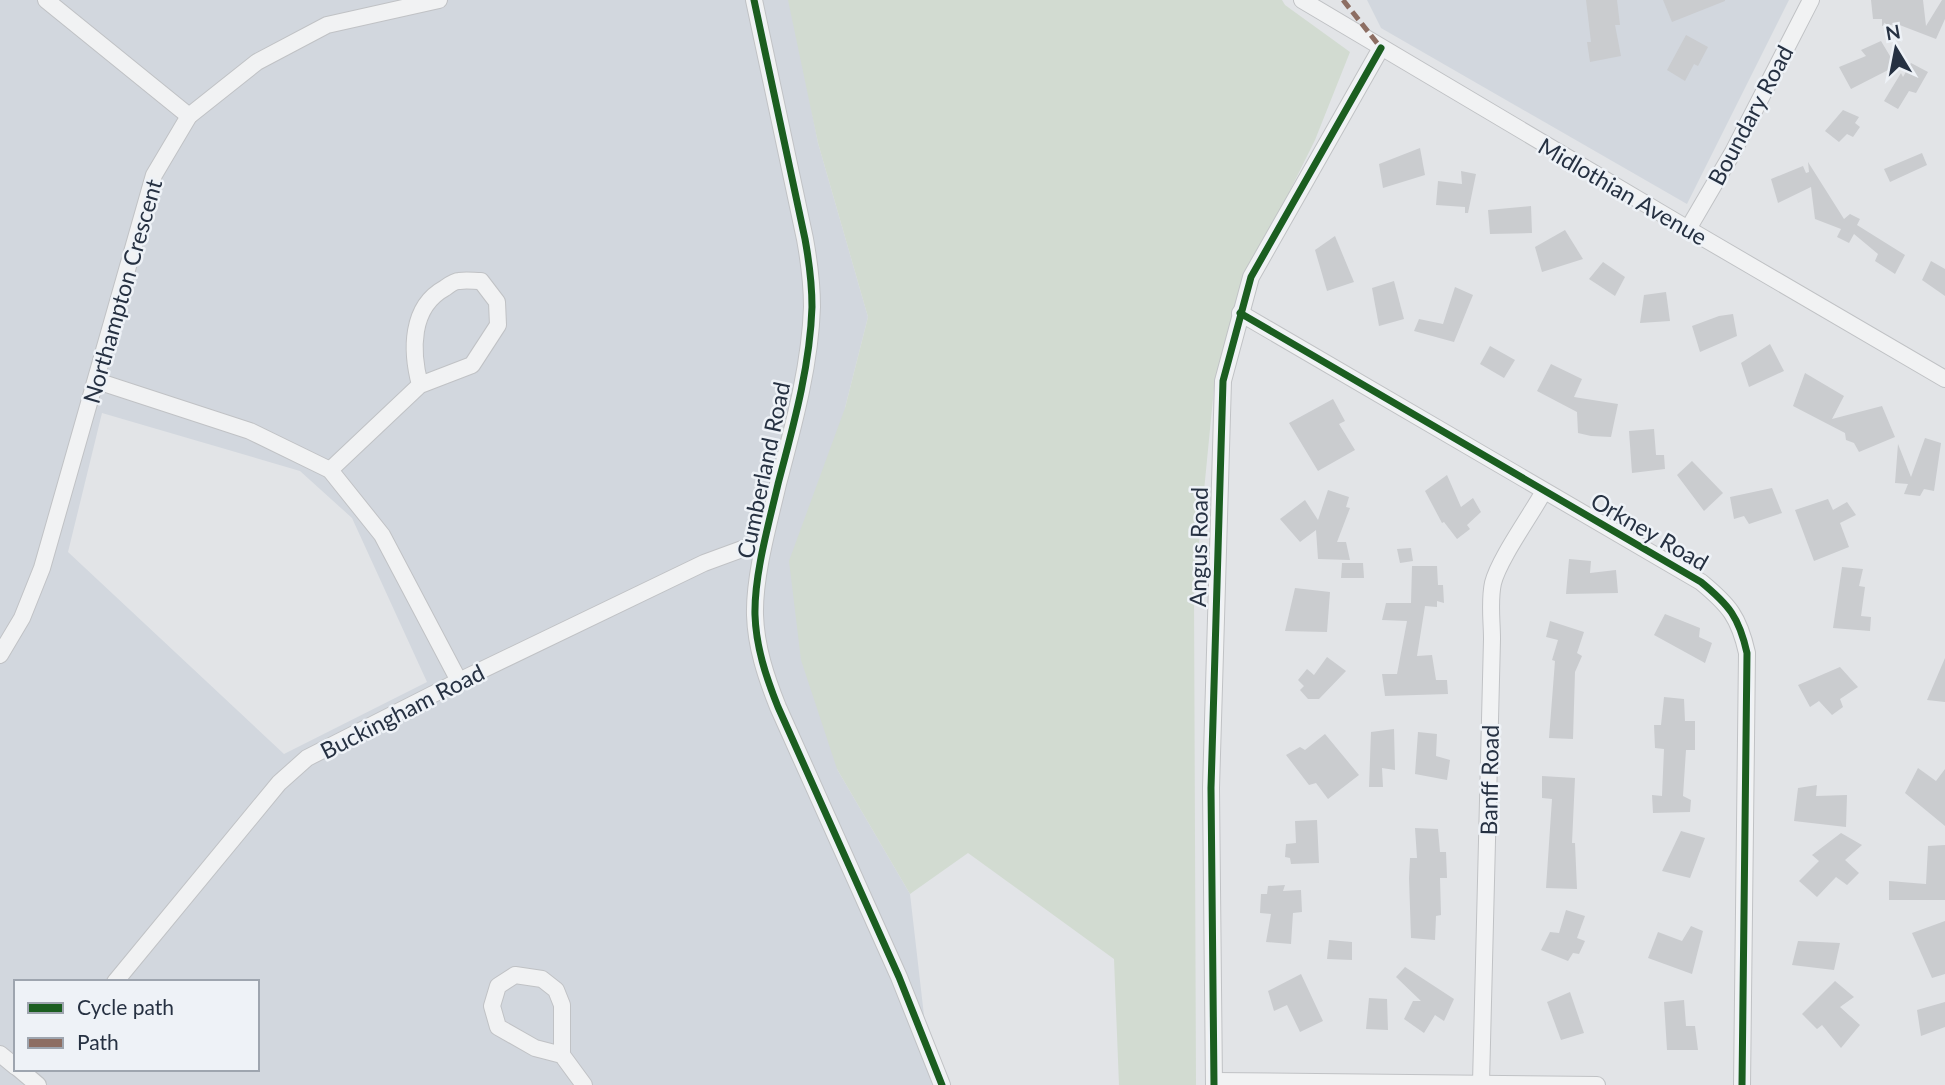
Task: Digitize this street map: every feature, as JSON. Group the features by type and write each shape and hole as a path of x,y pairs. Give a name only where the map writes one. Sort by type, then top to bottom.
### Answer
{"street":[{"path":"46,0 188,116"},
{"name":"Northampton Crescent","path":"0,655 22,618 42,568 154,175 188,116 257,62 327,25 439,0"},
{"name":"Cumberland Road","path":"754,0 805,239 812,307 808,348 791,433 764,541 755,612 757,639 766,676 899,977 938,1083"},
{"name":"Midlothian Avenue","path":"1302,0 1945,379"},
{"name":"Boundary Road","path":"1688,229 1732,152 1811,0"},
{"name":"Angus Road","path":"1214,1083 1211,788 1223,381 1251,277 1381,48"},
{"path":"330,470 420,385 472,365 498,325 497,302 481,281 458,281 435,293 424,308 415,334 414,361 420,385"},
{"name":"Orkney Road","path":"1240,313 1702,582 1734,612 1743,633 1747,666 1742,1085"},
{"path":"97,381 250,431 330,470 382,535 459,681"},
{"name":"Banff Road","path":"1481,1083 1491,598 1493,582 1500,566 1544,491"},
{"name":"Buckingham Road","path":"117,980 279,783 307,758 459,681 704,563 764,541"},
{"path":"562,1055 535,1048 498,1027 492,1006 498,986 516,975 541,979 556,990 562,1005 562,1055 584,1085"},
{"path":"0,1054 14,1066"},
{"path":"1214,1083 1597,1085"}],"shaded area":[{"path":"0,0 790,0 818,143 868,317 845,408 837,769 910,894 932,1085 0,1085","holes":["102,413 300,471 352,518 427,682 284,754 68,552"]},
{"path":"788,0 1282,0 1285,5 1350,52 1315,140 1248,275 1214,388 1194,594 1196,1085 1119,1085 1114,959 968,853 910,894 837,769 801,660 789,561 845,408 868,317 818,143"},
{"path":"1367,0 1789,0 1687,204 1381,28"}],"building":[{"path":"1586,0 1617,0 1620,25 1615,25 1621,56 1590,62 1587,42 1591,42"},
{"path":"1663,0 1725,0 1725,1 1672,22"},
{"path":"1871,0 1923,0 1926,26 1942,0 1945,0 1945,19 1936,39 1897,24 1882,26 1882,19 1873,19"},
{"path":"1686,35 1708,47 1698,66 1694,64 1685,81 1667,70"},
{"path":"1881,41 1896,66 1851,89 1839,67 1866,56 1861,50"},
{"path":"1911,63 1928,72 1916,93 1909,91 1898,109 1884,101 1901,73 1903,77"},
{"path":"1843,110 1859,117 1855,123 1860,127 1853,137 1847,134 1839,142 1825,131"},
{"path":"1420,148 1425,175 1383,188 1379,164"},
{"path":"1922,153 1927,165 1890,182 1884,169"},
{"path":"1808,162 1844,219 1850,214 1860,219 1857,225 1905,255 1895,274 1875,261 1878,254 1854,234 1849,243 1837,237 1841,229 1815,219 1811,187 1778,203 1771,179 1803,166 1806,173 1809,172"},
{"path":"1461,171 1476,174 1468,213 1465,213 1465,207 1436,205 1438,181 1462,184"},
{"path":"1531,206 1532,233 1490,234 1488,210"},
{"path":"1565,230 1583,259 1542,272 1535,247"},
{"path":"1335,236 1354,282 1327,291 1315,250"},
{"path":"1931,261 1945,269 1945,296 1922,280"},
{"path":"1603,262 1625,277 1615,296 1589,279"},
{"path":"1394,281 1404,319 1379,326 1372,288"},
{"path":"1455,287 1473,295 1454,342 1414,331 1419,319 1443,324"},
{"path":"1666,292 1670,321 1640,323 1644,295"},
{"path":"1733,314 1737,336 1700,352 1692,326"},
{"path":"1770,344 1784,371 1749,387 1741,363"},
{"path":"1490,346 1515,360 1504,378 1480,364"},
{"path":"1551,364 1582,379 1574,397 1618,404 1611,437 1578,433 1577,412 1537,391"},
{"path":"1805,373 1844,396 1832,419 1882,406 1895,437 1859,452 1854,443 1846,440 1845,433 1793,406"},
{"path":"1333,399 1345,421 1339,424 1355,450 1318,471 1289,423"},
{"path":"1654,429 1656,455 1664,455 1665,469 1632,473 1629,431"},
{"path":"1925,438 1941,443 1934,491 1924,489 1920,496 1904,494 1908,484 1895,483 1898,444 1911,477"},
{"path":"1692,461 1723,493 1704,511 1677,475"},
{"path":"1447,475 1461,507 1473,498 1481,512 1467,525 1470,529 1457,539 1444,522 1442,523 1425,491"},
{"path":"1772,488 1782,513 1749,524 1744,516 1734,519 1730,497"},
{"path":"1328,490 1349,497 1346,507 1350,508 1337,542 1346,542 1350,560 1318,559 1316,530 1300,542 1280,519 1305,500 1318,520"},
{"path":"1828,499 1833,510 1847,502 1856,515 1840,523 1849,547 1814,561 1795,510"},
{"path":"1411,548 1413,561 1400,563 1397,549"},
{"path":"1569,559 1591,561 1590,573 1616,570 1618,593 1566,594"},
{"path":"1342,563 1363,563 1364,578 1341,578"},
{"path":"1412,566 1437,566 1438,585 1443,585 1444,603 1437,601 1437,607 1425,606 1417,656 1432,655 1436,680 1447,680 1448,694 1385,696 1382,674 1397,674 1407,621 1382,620 1386,603 1411,603"},
{"path":"1842,567 1863,569 1859,586 1865,587 1861,616 1871,617 1870,631 1833,628"},
{"path":"1295,588 1330,592 1327,632 1285,631"},
{"path":"1665,614 1700,628 1699,637 1712,643 1705,663 1654,635"},
{"path":"1550,621 1584,632 1577,653 1582,656 1575,672 1573,739 1549,738 1555,661 1552,660 1558,640 1546,637"},
{"path":"1327,657 1346,671 1319,699 1308,699 1300,690 1304,686 1298,680 1307,669 1314,675"},
{"path":"1945,658 1945,702 1927,700"},
{"path":"1840,667 1858,687 1840,699 1843,707 1832,715 1819,701 1810,707 1798,685"},
{"path":"1664,697 1684,699 1685,721 1695,721 1695,750 1686,750 1683,796 1691,800 1690,812 1653,813 1652,795 1662,796 1664,749 1655,748 1654,725 1661,725"},
{"path":"1394,729 1395,770 1382,768 1383,787 1369,787 1371,732"},
{"path":"1418,732 1437,734 1436,756 1450,760 1447,780 1415,774"},
{"path":"1325,734 1359,775 1328,799 1316,783 1309,785 1286,755 1300,747 1305,750"},
{"path":"1918,768 1936,781 1945,769 1945,826 1905,793"},
{"path":"1542,776 1575,778 1572,843 1575,843 1577,889 1546,888 1552,799 1542,798"},
{"path":"1817,785 1816,796 1847,795 1846,827 1794,821 1798,788"},
{"path":"1317,820 1319,863 1291,864 1290,858 1285,857 1286,844 1296,843 1295,821"},
{"path":"1415,828 1438,829 1440,852 1446,852 1447,878 1440,878 1441,915 1436,916 1435,940 1411,938 1409,878 1410,858 1417,858"},
{"path":"1681,831 1705,838 1690,878 1662,871"},
{"path":"1841,833 1862,845 1845,860 1859,873 1847,885 1836,877 1817,897 1799,881 1819,861 1812,855"},
{"path":"1945,845 1945,900 1889,900 1889,881 1926,884 1928,846"},
{"path":"1285,885 1283,891 1301,890 1302,912 1293,913 1291,944 1266,942 1271,914 1260,913 1261,894 1267,894 1268,886"},
{"path":"1566,910 1585,916 1577,938 1585,941 1579,954 1573,953 1568,961 1541,950 1550,932 1559,933"},
{"path":"1945,921 1945,974 1932,978 1912,933"},
{"path":"1691,926 1703,931 1692,974 1648,958 1658,932 1682,941"},
{"path":"1329,940 1352,942 1352,960 1327,959"},
{"path":"1798,941 1840,943 1834,970 1792,965"},
{"path":"1405,967 1454,999 1444,1021 1435,1015 1424,1033 1404,1019 1413,1001 1421,1001 1396,977"},
{"path":"1301,974 1323,1021 1300,1032 1287,1005 1274,1011 1268,991"},
{"path":"1835,981 1854,997 1840,1007 1860,1025 1841,1048 1822,1025 1817,1029 1802,1014"},
{"path":"1570,992 1584,1033 1561,1040 1547,1002"},
{"path":"1369,998 1387,999 1388,1030 1366,1029"},
{"path":"1684,1000 1686,1026 1695,1026 1698,1050 1667,1050 1664,1002"},
{"path":"1945,1002 1945,1027 1921,1036 1917,1010"}],"marked path":[{"path":"1343,0 1381,48"}],"cycle path":[{"path":"754,0 805,239 812,307 800,397 759,566 755,599 757,639 778,707 899,977 942,1085"},
{"path":"1214,1085 1211,788 1223,381 1251,277 1381,48"},
{"path":"1240,313 1701,582 1732,613 1747,653 1742,1085"}]}
